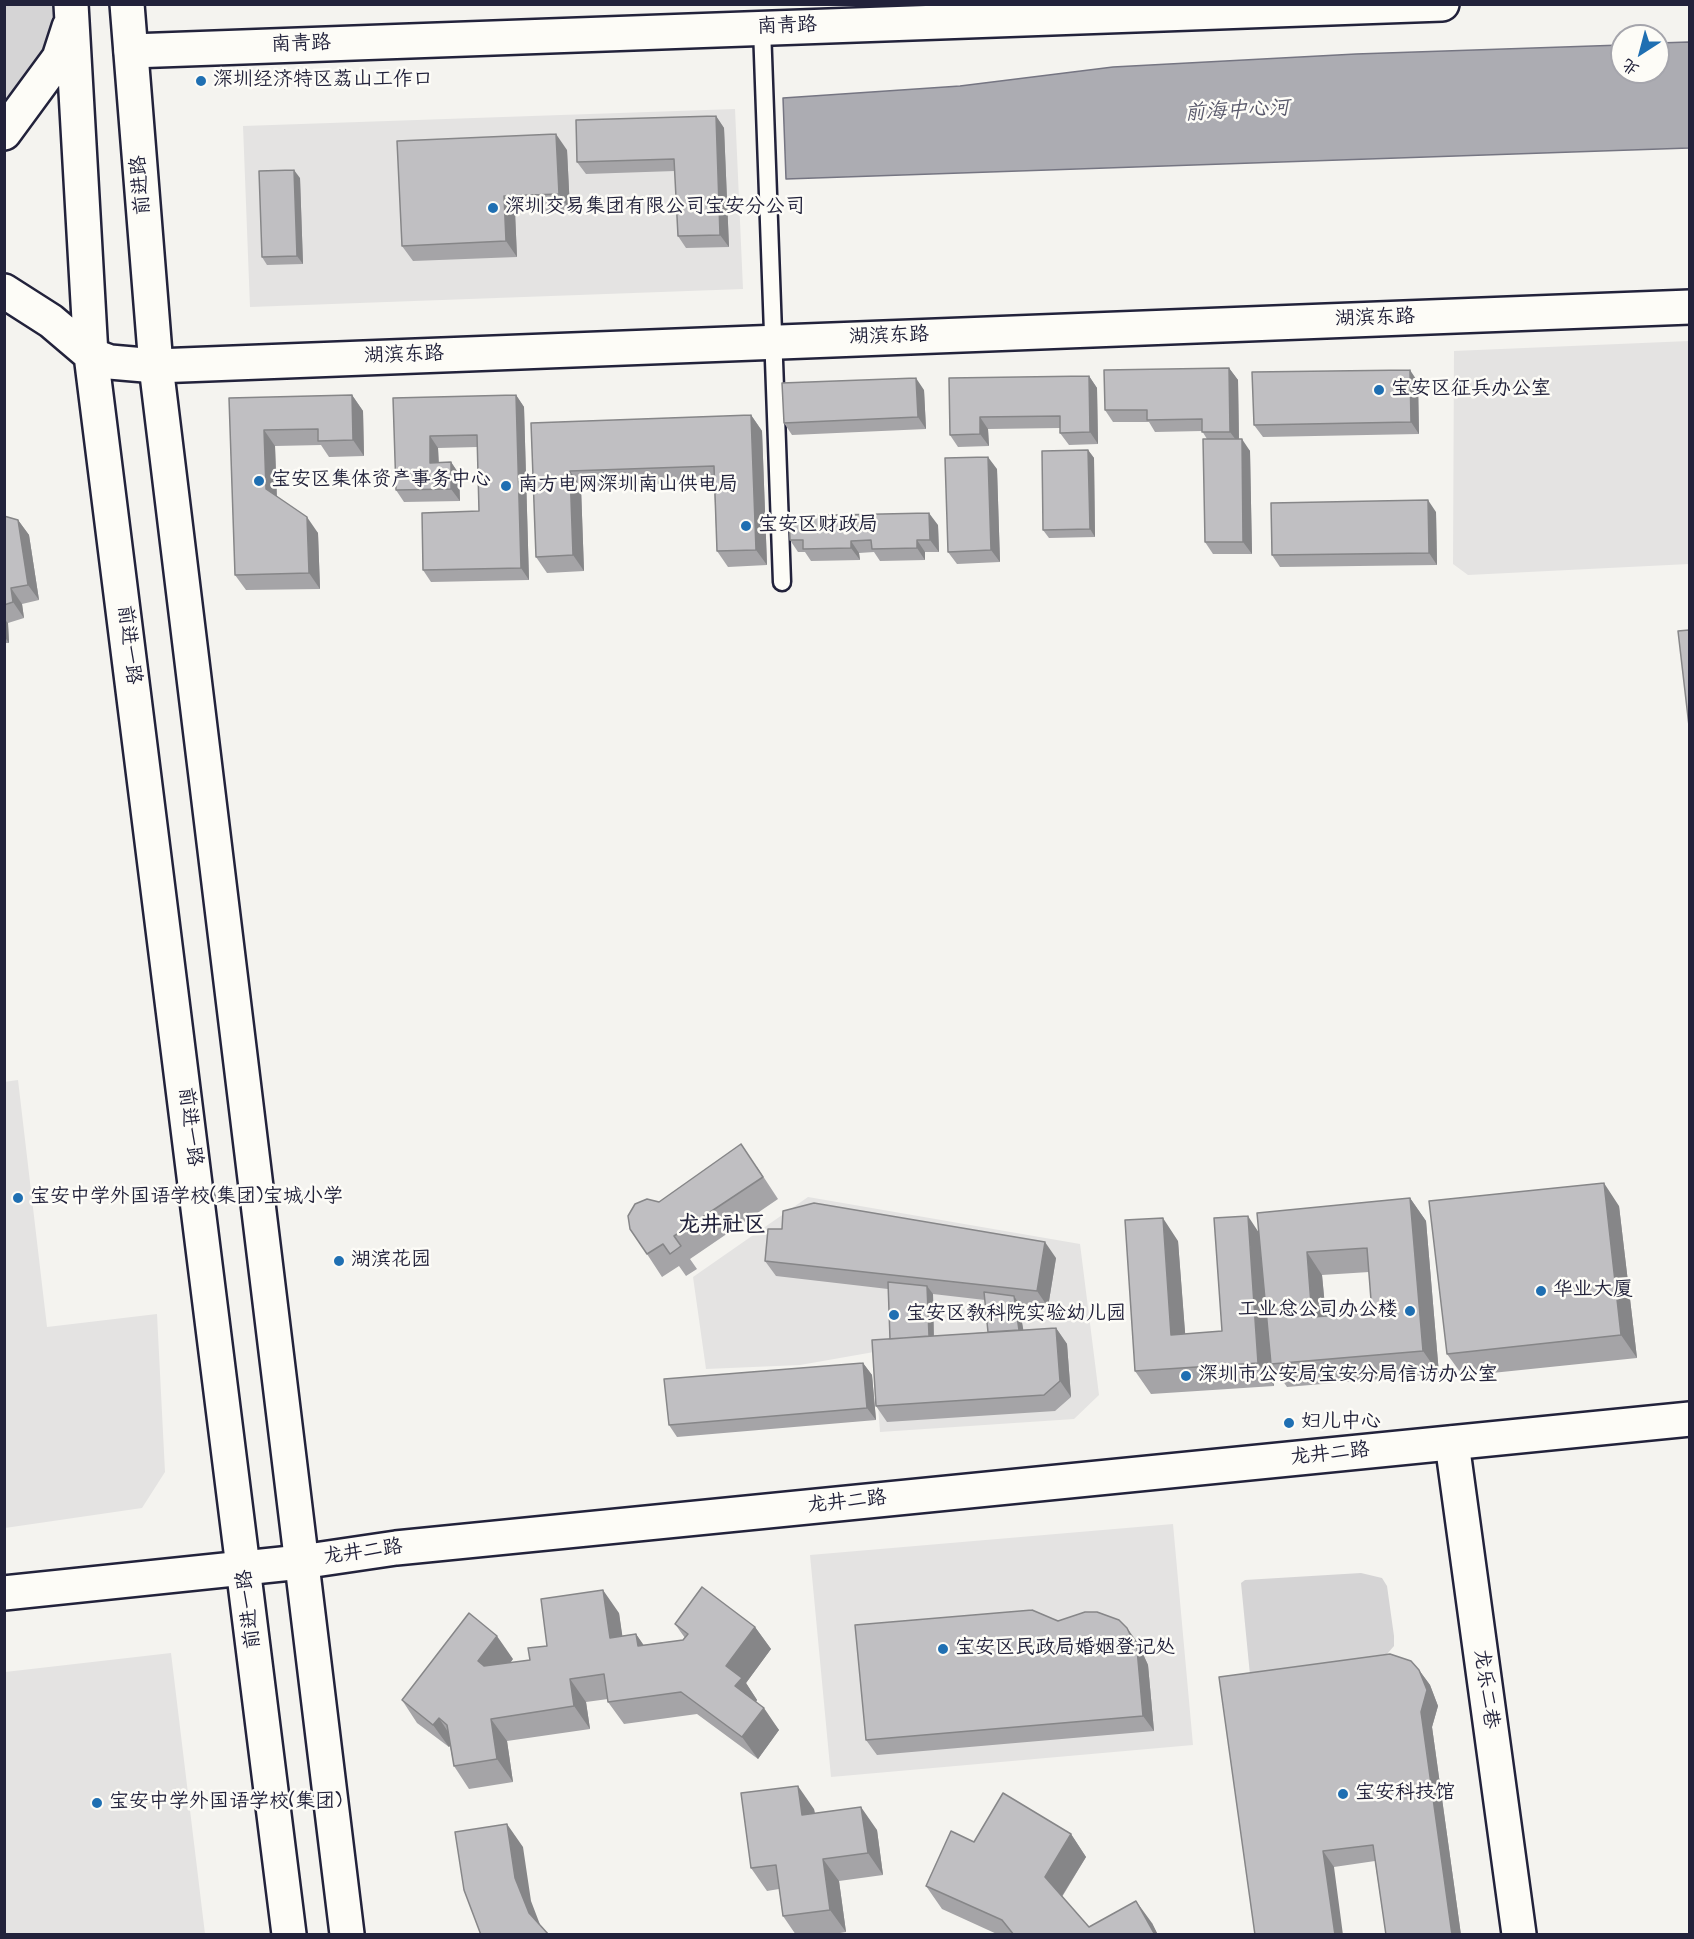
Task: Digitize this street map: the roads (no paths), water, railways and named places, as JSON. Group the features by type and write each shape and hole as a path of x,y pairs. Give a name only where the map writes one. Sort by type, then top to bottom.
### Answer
{"main road":[{"name":"前进路","path":"127,4 156,366"},
{"name":"南青路","path":"131,51 1442,4"},
{"path":"4,133 59,58 71,12"},
{"path":"71,12 91,355"},
{"path":"4,291 51,321 91,355"},
{"name":"湖滨东路","path":"91,355 110,362 156,366 1689,307"},
{"name":"前进一路","path":"91,355 289,1935"},
{"path":"156,366 346,1935"},
{"name":"龙井二路","path":"4,1593 301,1562 396,1548 1689,1419"},
{"name":"龙乐二巷","path":"1452,1443 1518,1935"}],"lane":[{"path":"762,28 782,582"}],"water":[{"name":"前海中心河","path":"1689,42 1689,148 786,179 783,98 960,86 1113,67 1356,54 1610,45 1610,84 1670,84 1670,43"}],"place":[{"name":"深圳经济特区荔山工作口","path":"201,81"},
{"name":"深圳交易集团有限公司宝安分公司","path":"493,208"},
{"name":"宝安区征兵办公室","path":"1379,390"},
{"name":"宝安区集体资产事务中心","path":"259,481"},
{"name":"南方电网深圳南山供电局","path":"506,486"},
{"name":"宝安区财政局","path":"746,526"},
{"name":"宝安中学外国语学校(集团)宝城小学","path":"18,1198"},
{"name":"湖滨花园","path":"339,1261"},
{"name":"华业大厦","path":"1541,1291"},
{"name":"工业总公司办公楼","path":"1410,1311"},
{"name":"宝安区教科院实验幼儿园","path":"894,1315"},
{"name":"深圳市公安局宝安分局信访办公室","path":"1186,1376"},
{"name":"妇儿中心","path":"1289,1423"},
{"name":"宝安区民政局婚姻登记处","path":"943,1649"},
{"name":"宝安科技馆","path":"1343,1794"},
{"name":"宝安中学外国语学校(集团)","path":"97,1803"}],"district":[{"name":"龙井社区","path":"722,1226"}]}
